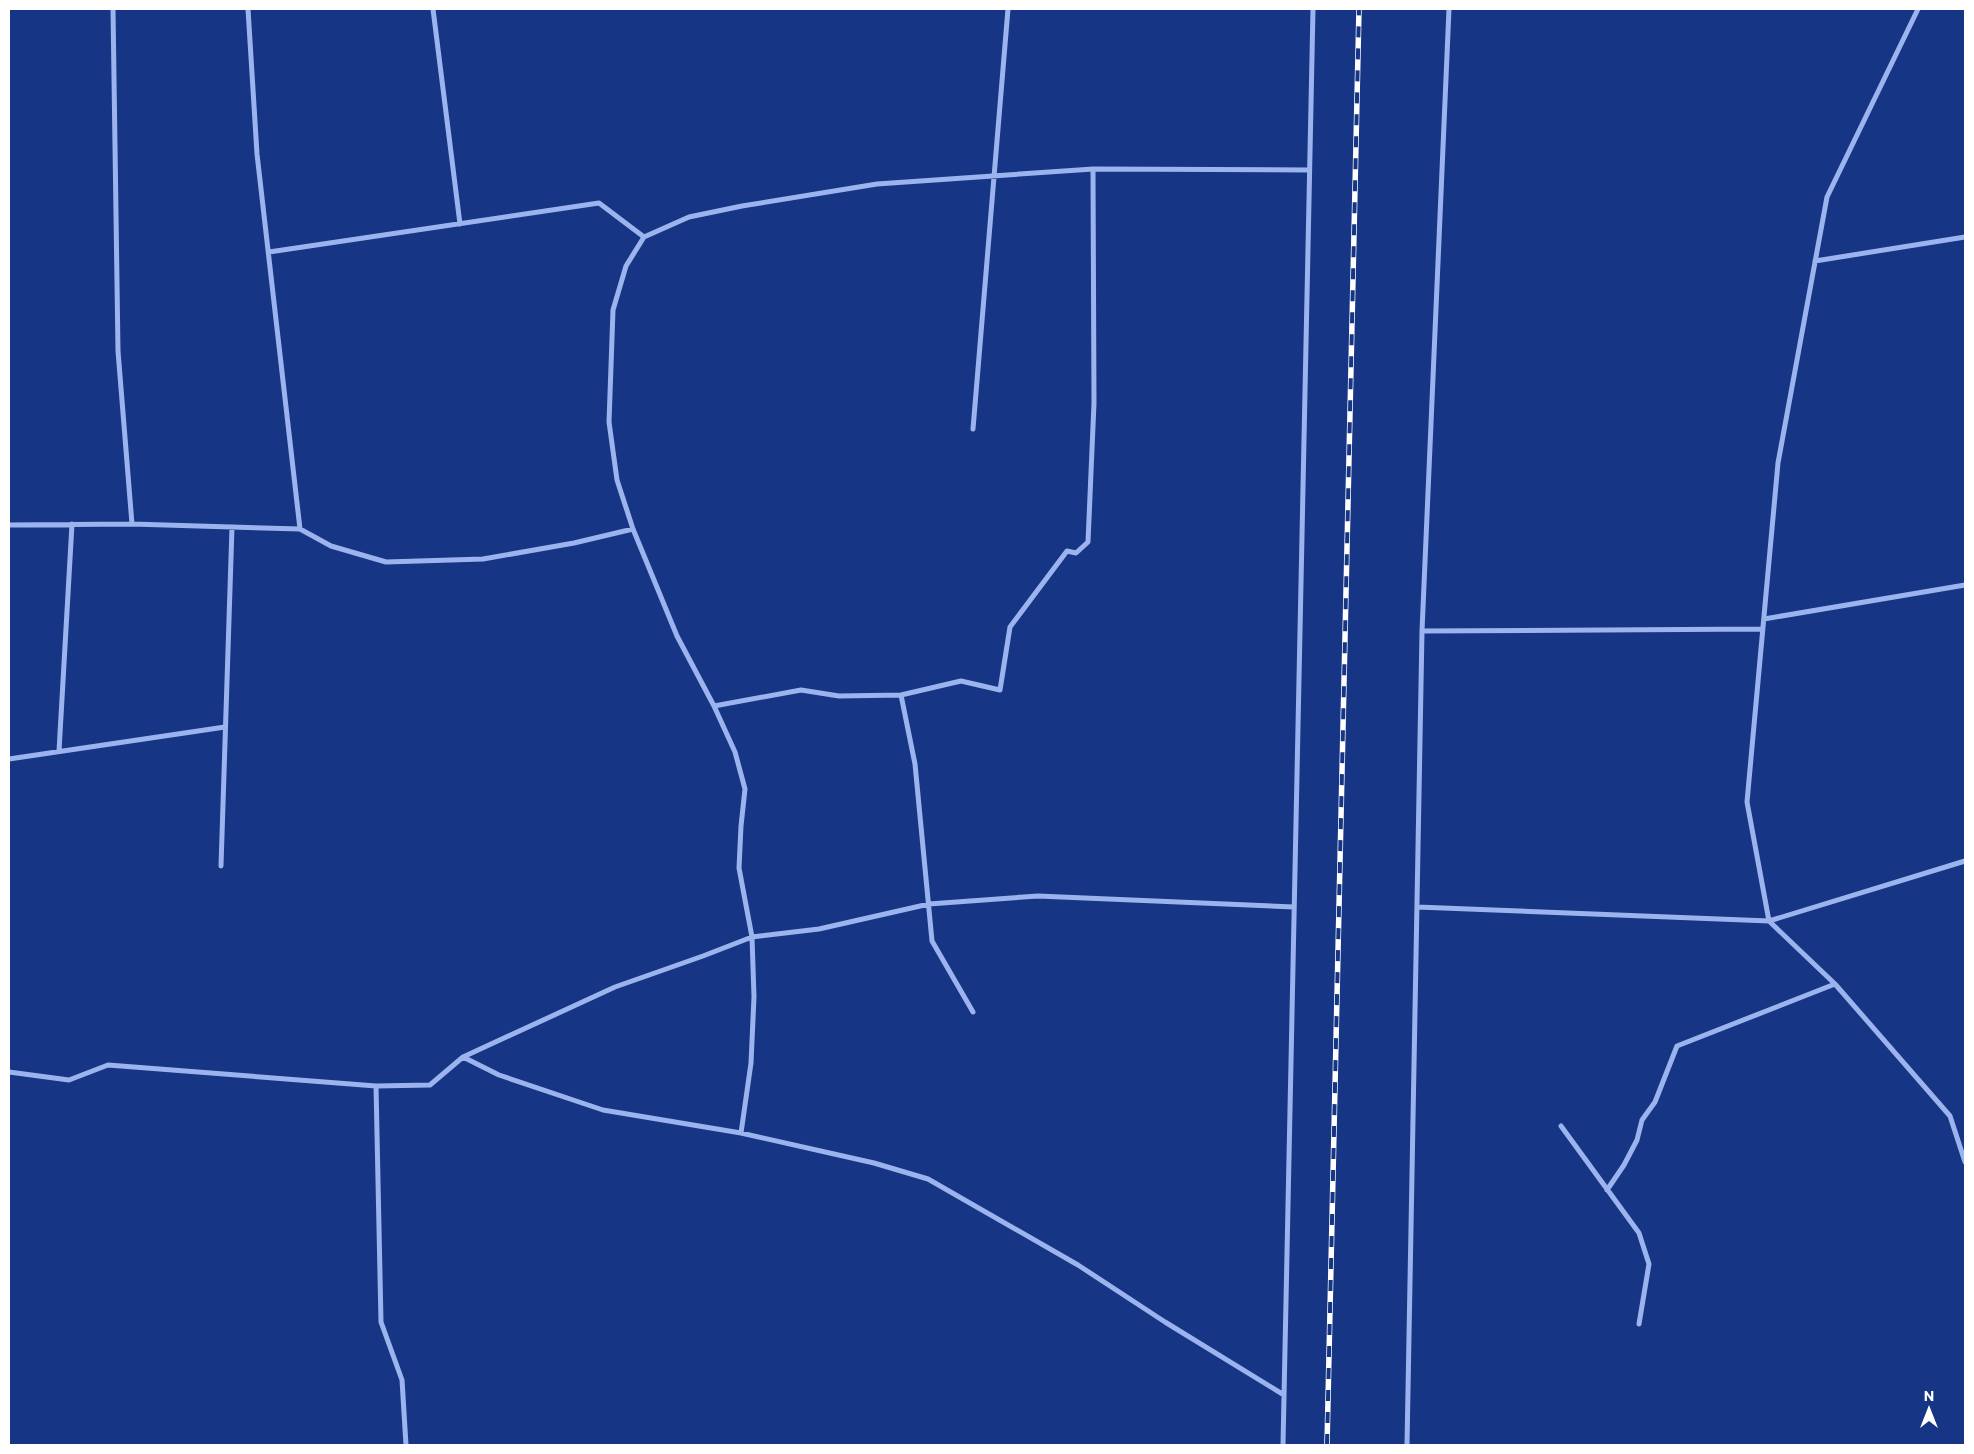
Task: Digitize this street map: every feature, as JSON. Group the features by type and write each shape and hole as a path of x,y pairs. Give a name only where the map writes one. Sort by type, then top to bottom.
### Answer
{"street":[{"path":"113,9 118,351 132,524"},
{"path":"248,9 257,154 300,529"},
{"path":"433,9 460,224"},
{"path":"973,429 1008,9"},
{"path":"1283,1445 1313,9"},
{"path":"1406,1445 1422,632 1449,9"},
{"path":"1918,9 1827,197 1778,463 1748,802 1769,921 1835,984 1950,1116 1965,1162"},
{"path":"714,706 801,690 839,696 901,695 961,681 1000,690 1010,627 1067,551 1076,553 1088,542 1094,403 1092,169"},
{"path":"741,1133 751,1063 754,997 752,937 739,868 745,789 735,752 678,636 632,529 617,480 609,422 613,310 626,266 644,237 689,217 742,206 877,184 1092,169 1309,170"},
{"path":"269,252 598,203 644,237"},
{"path":"1815,262 1965,237"},
{"path":"9,524 132,524 300,529 332,546 386,562 483,559 574,543 632,529"},
{"path":"59,751 72,524"},
{"path":"221,866 232,526"},
{"path":"1764,619 1965,585"},
{"path":"1422,632 1763,629"},
{"path":"901,695 915,764 932,941 973,1012"},
{"path":"9,759 225,727"},
{"path":"1417,908 1769,921 1965,861"},
{"path":"9,1072 69,1080 108,1064 376,1086 430,1085 463,1057 615,987 752,937 819,929 929,904 1038,896 1294,907"},
{"path":"1607,1190 1624,1165 1637,1140 1642,1120 1655,1102 1677,1046 1835,984"},
{"path":"463,1057 499,1075 603,1110 741,1133 874,1163 928,1179 1078,1265 1165,1322 1284,1394"},
{"path":"376,1086 381,1322 402,1380 406,1445"},
{"path":"1561,1126 1639,1233 1649,1264 1639,1324"}],"railway":[{"path":"1327,1445 1359,9"}]}
